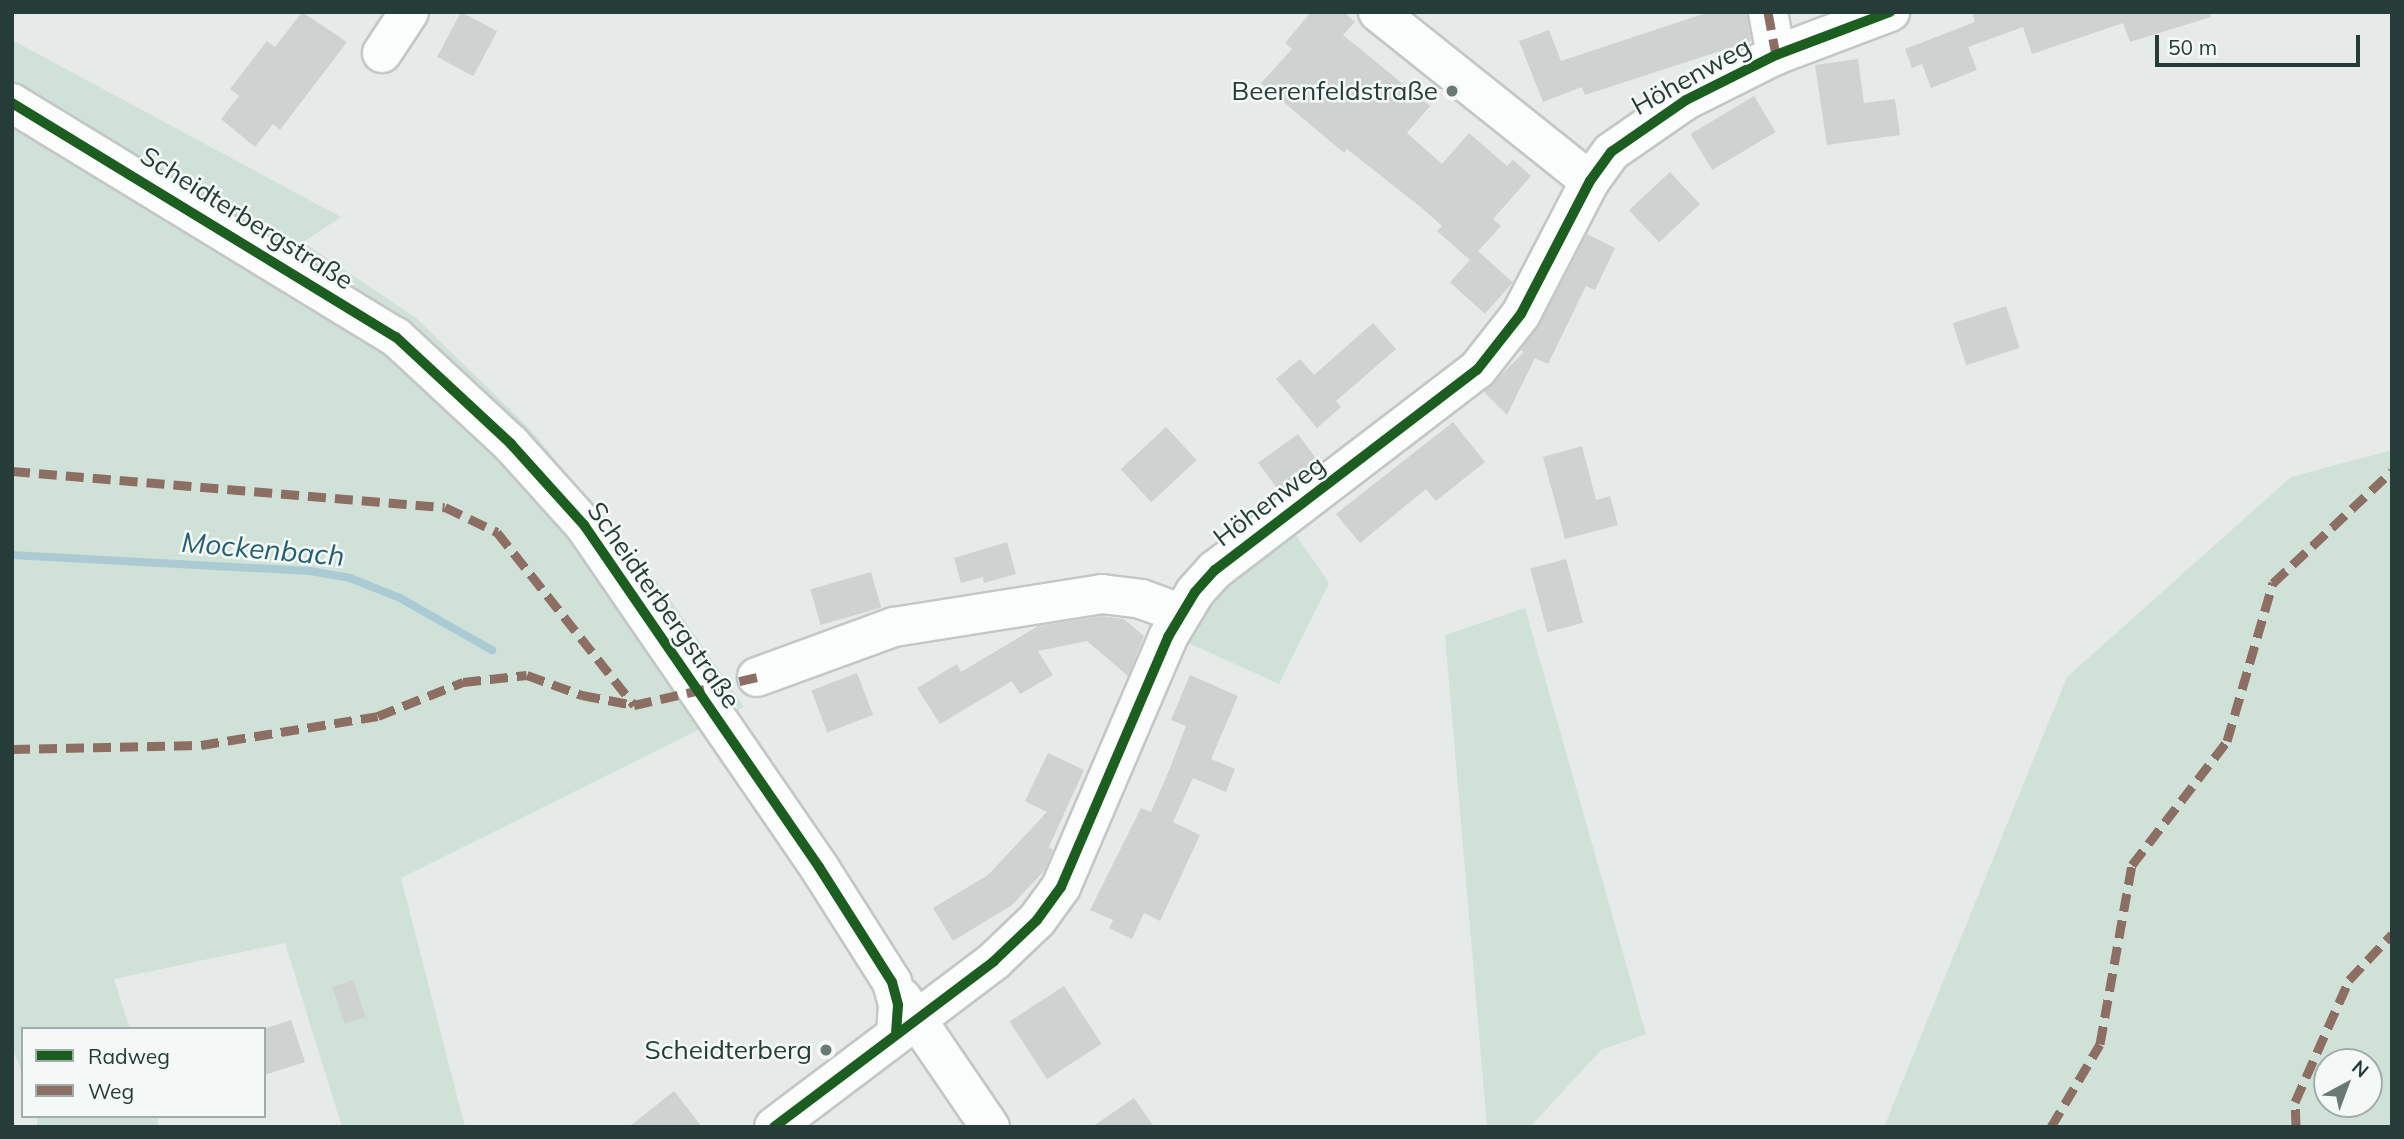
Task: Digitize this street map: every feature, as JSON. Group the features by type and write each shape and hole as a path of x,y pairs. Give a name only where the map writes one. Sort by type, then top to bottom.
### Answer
{"street":[{"path":"382,52 409,12"},
{"path":"1378,12 1590,181"},
{"path":"1768,12 1776,55"},
{"name":"Höhenweg","path":"774,1127 1020,938 1061,887 1180,613 1214,570 1477,370 1521,314 1590,181 1611,152 1643,127 1686,100 1776,55 1890,12"},
{"name":"Scheidterbergstraße","path":"12,103 396,337 511,444 584,525 679,667 732,740 892,982 906,1026 990,1127"},
{"path":"757,677 894,627 1089,596 1131,597 1180,613"}],"green space":[{"path":"12,40 341,217 303,242 416,318 529,428 665,592 744,707 401,878 465,1127 342,1127 285,943 114,979 129,1027 21,1027 21,1071 12,1046"},
{"path":"2392,450 2392,1127 1884,1127 2067,677 2291,477"},
{"path":"1293,531 1329,583 1279,684 1184,641 1219,595"},
{"path":"1525,608 1646,1034 1601,1050 1530,1127 1487,1127 1445,635"},
{"path":"37,1118 158,1118 158,1127 37,1127"}],"building":[{"path":"302,12 347,42 280,130 273,124 255,147 221,119 239,96 230,89 267,41 275,47"},
{"path":"461,12 497,31 473,76 437,57"},
{"path":"1311,12 1344,12 1355,22 1343,35 1430,106 1407,133 1442,164 1469,133 1507,166 1513,160 1531,176 1493,219 1501,226 1470,260 1437,231 1442,226 1423,209 1347,149 1344,153 1261,83 1292,49 1285,43"},
{"path":"1709,12 1747,12 1751,41 1585,95 1582,87 1543,102 1519,41 1549,30 1561,61"},
{"path":"1972,12 2210,12 2211,17 2130,42 2123,23 2032,54 2023,27 1968,47 1977,70 1931,88 1922,64 1912,68 1905,49 1975,22"},
{"path":"1858,59 1864,103 1895,99 1900,135 1827,145 1815,65"},
{"path":"1754,96 1776,132 1712,170 1691,134"},
{"path":"1670,172 1700,204 1659,242 1629,210"},
{"path":"1587,234 1615,248 1595,290 1586,286 1548,364 1535,358 1507,415 1484,392 1524,352 1520,350 1540,324"},
{"path":"1478,251 1513,282 1485,314 1450,282"},
{"path":"2006,306 2020,348 1966,365 1953,323"},
{"path":"1373,323 1396,349 1336,401 1341,407 1317,428 1276,379 1300,359 1314,375"},
{"path":"1453,422 1485,462 1436,501 1426,489 1360,543 1336,514"},
{"path":"1166,427 1197,460 1151,502 1121,469"},
{"path":"1298,434 1319,463 1280,492 1258,463"},
{"path":"1582,446 1596,500 1610,496 1618,525 1565,539 1543,457"},
{"path":"1007,542 1016,574 984,583 983,577 961,583 954,558"},
{"path":"1566,559 1583,623 1547,632 1530,569"},
{"path":"871,572 881,608 821,625 810,589"},
{"path":"1102,616 1124,619 1144,636 1128,676 1087,641 1038,651 1053,675 1020,694 1012,681 940,724 917,688 957,664 961,672 1038,626"},
{"path":"857,673 873,715 827,733 811,691"},
{"path":"1190,675 1238,696 1211,759 1235,769 1226,792 1193,778 1173,822 1200,835 1160,921 1144,913 1132,939 1109,928 1113,920 1090,910 1141,808 1151,812 1170,768 1186,726 1171,720"},
{"path":"1048,753 1084,770 1049,847 1053,850 1044,871 1012,905 953,941 933,908 988,875 1047,812 1025,801"},
{"path":"353,980 366,1017 345,1024 332,987"},
{"path":"1064,986 1102,1044 1047,1079 1009,1021"},
{"path":"291,1020 305,1062 266,1074 266,1028"},
{"path":"674,1091 702,1127 629,1127"},
{"path":"1134,1098 1154,1127 1092,1127"}],"waterway":[{"name":"Mockenbach","path":"12,555 310,571 350,578 400,598 492,650"}],"marked path":[{"path":"1768,12 1776,55"},
{"path":"12,471 445,507 497,532 634,705"},
{"path":"2051,1127 2100,1044 2132,865 2227,741 2273,583 2392,471"},
{"path":"12,749 201,745 378,716 463,682 527,675 582,695 634,705 757,677"},
{"path":"2296,1127 2295,1102 2349,980 2392,934"}],"cycle path":[{"path":"774,1127 994,961 1037,920 1061,887 1168,637 1195,592 1215,570 1477,370 1521,314 1590,181 1611,152 1686,100 1776,55 1890,12"},
{"path":"12,103 396,337 511,444 584,525 819,867 892,982 898,1005 896,1032"}],"place":[{"name":"Beerenfeldstraße","path":"1452,91"},
{"name":"Scheidterberg","path":"826,1050"}]}
